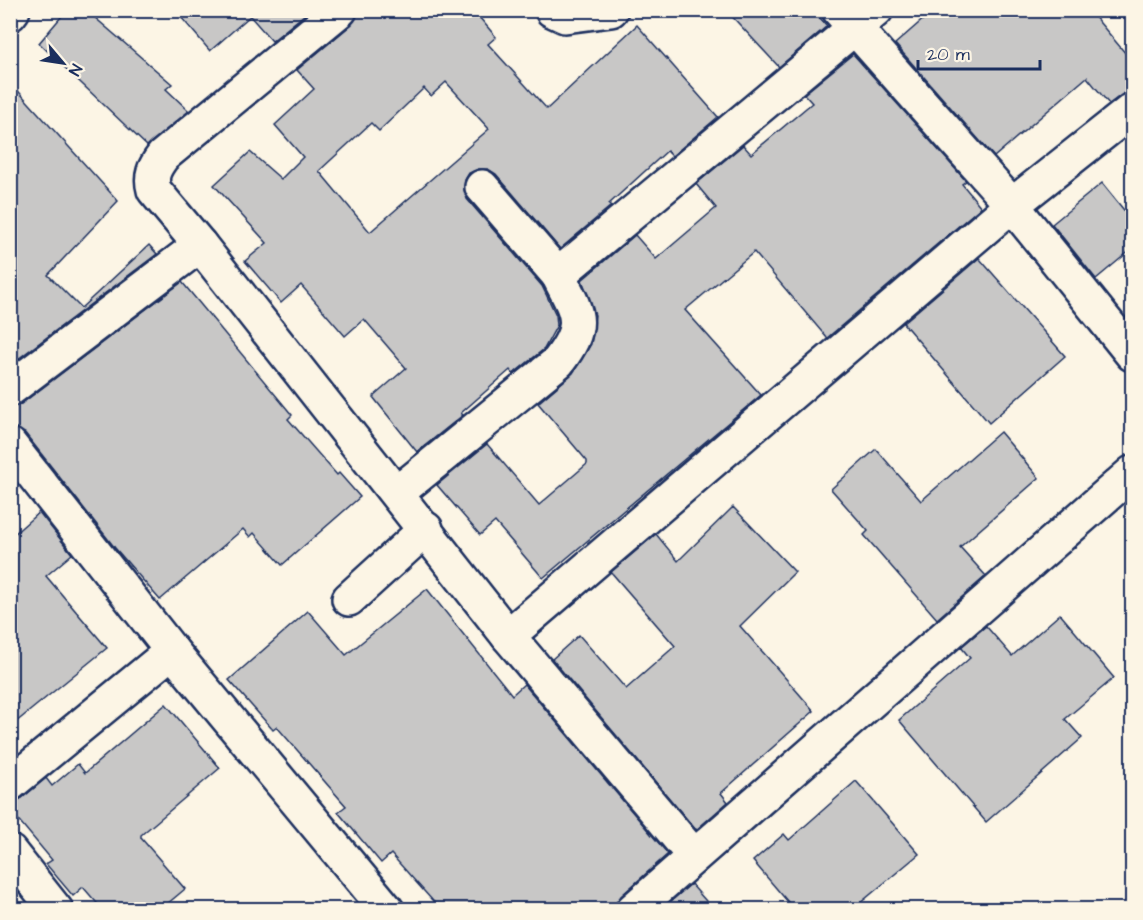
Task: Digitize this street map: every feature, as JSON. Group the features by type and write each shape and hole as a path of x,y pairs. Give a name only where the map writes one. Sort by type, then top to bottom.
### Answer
{"street":[{"path":"340,10 164,156 156,166 151,179 154,190 398,493 508,636 694,856"},
{"path":"552,10 565,16 611,10"},
{"path":"558,276 856,17 1132,354"},
{"path":"508,636 1012,205 1132,110"},
{"path":"398,493 558,362 569,348 577,330 578,313 558,276 482,187"},
{"path":"10,389 200,245"},
{"path":"14,456 172,651 387,909"},
{"path":"633,909 1132,473"},
{"path":"349,599 426,529"},
{"path":"10,784 172,651"},
{"path":"10,852 56,909"}],"building":[{"path":"67,10 86,10 172,84 166,89 189,111 147,146 39,43"},
{"path":"175,10 310,10 272,41 250,16 210,51"},
{"path":"358,10 473,10 496,37 488,44 547,109 637,25 718,117 672,156 667,151 609,204 611,206 560,249 496,174 488,169 479,169 469,173 465,180 464,190 467,199 542,286 556,315 557,325 544,349 513,374 510,370 461,413 463,415 417,452 373,397 406,368 364,319 345,336 301,285 281,303 245,261 267,243 214,185 250,152 281,179 303,157 275,125 314,89 297,70 352,24","holes":["446,82 489,129 370,232 319,171 371,123 379,131 424,88 431,96"]},
{"path":"726,10 813,10 827,26 779,67"},
{"path":"934,10 1089,10 1132,61 1132,87 1109,104 1087,77 994,157 895,44"},
{"path":"853,54 966,181 962,184 981,207 827,338 754,252 685,310 761,395 543,578 495,522 480,535 437,485 487,444 539,505 587,464 587,461 538,403 573,373 591,344 595,315 582,280 635,235 656,259 716,208 696,184 743,145 751,154 812,103 804,94"},
{"path":"10,82 118,201 48,275 81,308 149,245 157,254 10,365"},
{"path":"1102,183 1132,220 1132,249 1096,279 1052,224"},
{"path":"979,258 1065,356 989,423 903,323"},
{"path":"182,282 292,415 288,419 337,475 339,473 360,497 282,565 254,533 250,537 243,529 160,600 115,548 25,433 10,427 10,407 21,404"},
{"path":"1000,432 1039,478 960,547 986,576 937,619 864,535 868,531 831,489 876,449 921,501"},
{"path":"733,507 795,572 740,626 814,711 721,793 728,802 696,830 552,659 579,635 626,689 675,646 611,572 656,534 678,561"},
{"path":"39,512 72,554 46,576 107,648 10,727 10,532 13,535"},
{"path":"427,589 512,695 524,684 668,854 621,896 615,909 440,909 391,854 381,863 338,812 346,806 277,727 273,730 229,680 308,611 346,655"},
{"path":"1060,614 1114,678 1065,719 1082,738 986,822 899,720 970,658 961,647 986,626 1012,656"},
{"path":"166,704 220,768 141,835 141,838 185,889 161,909 102,909 83,887 73,896 46,864 52,860 10,810 10,802 22,798 46,778 52,786 78,764 85,773"},
{"path":"856,781 919,854 853,909 794,909 753,861 784,834 789,840"},
{"path":"691,884 713,909 662,909"}]}
